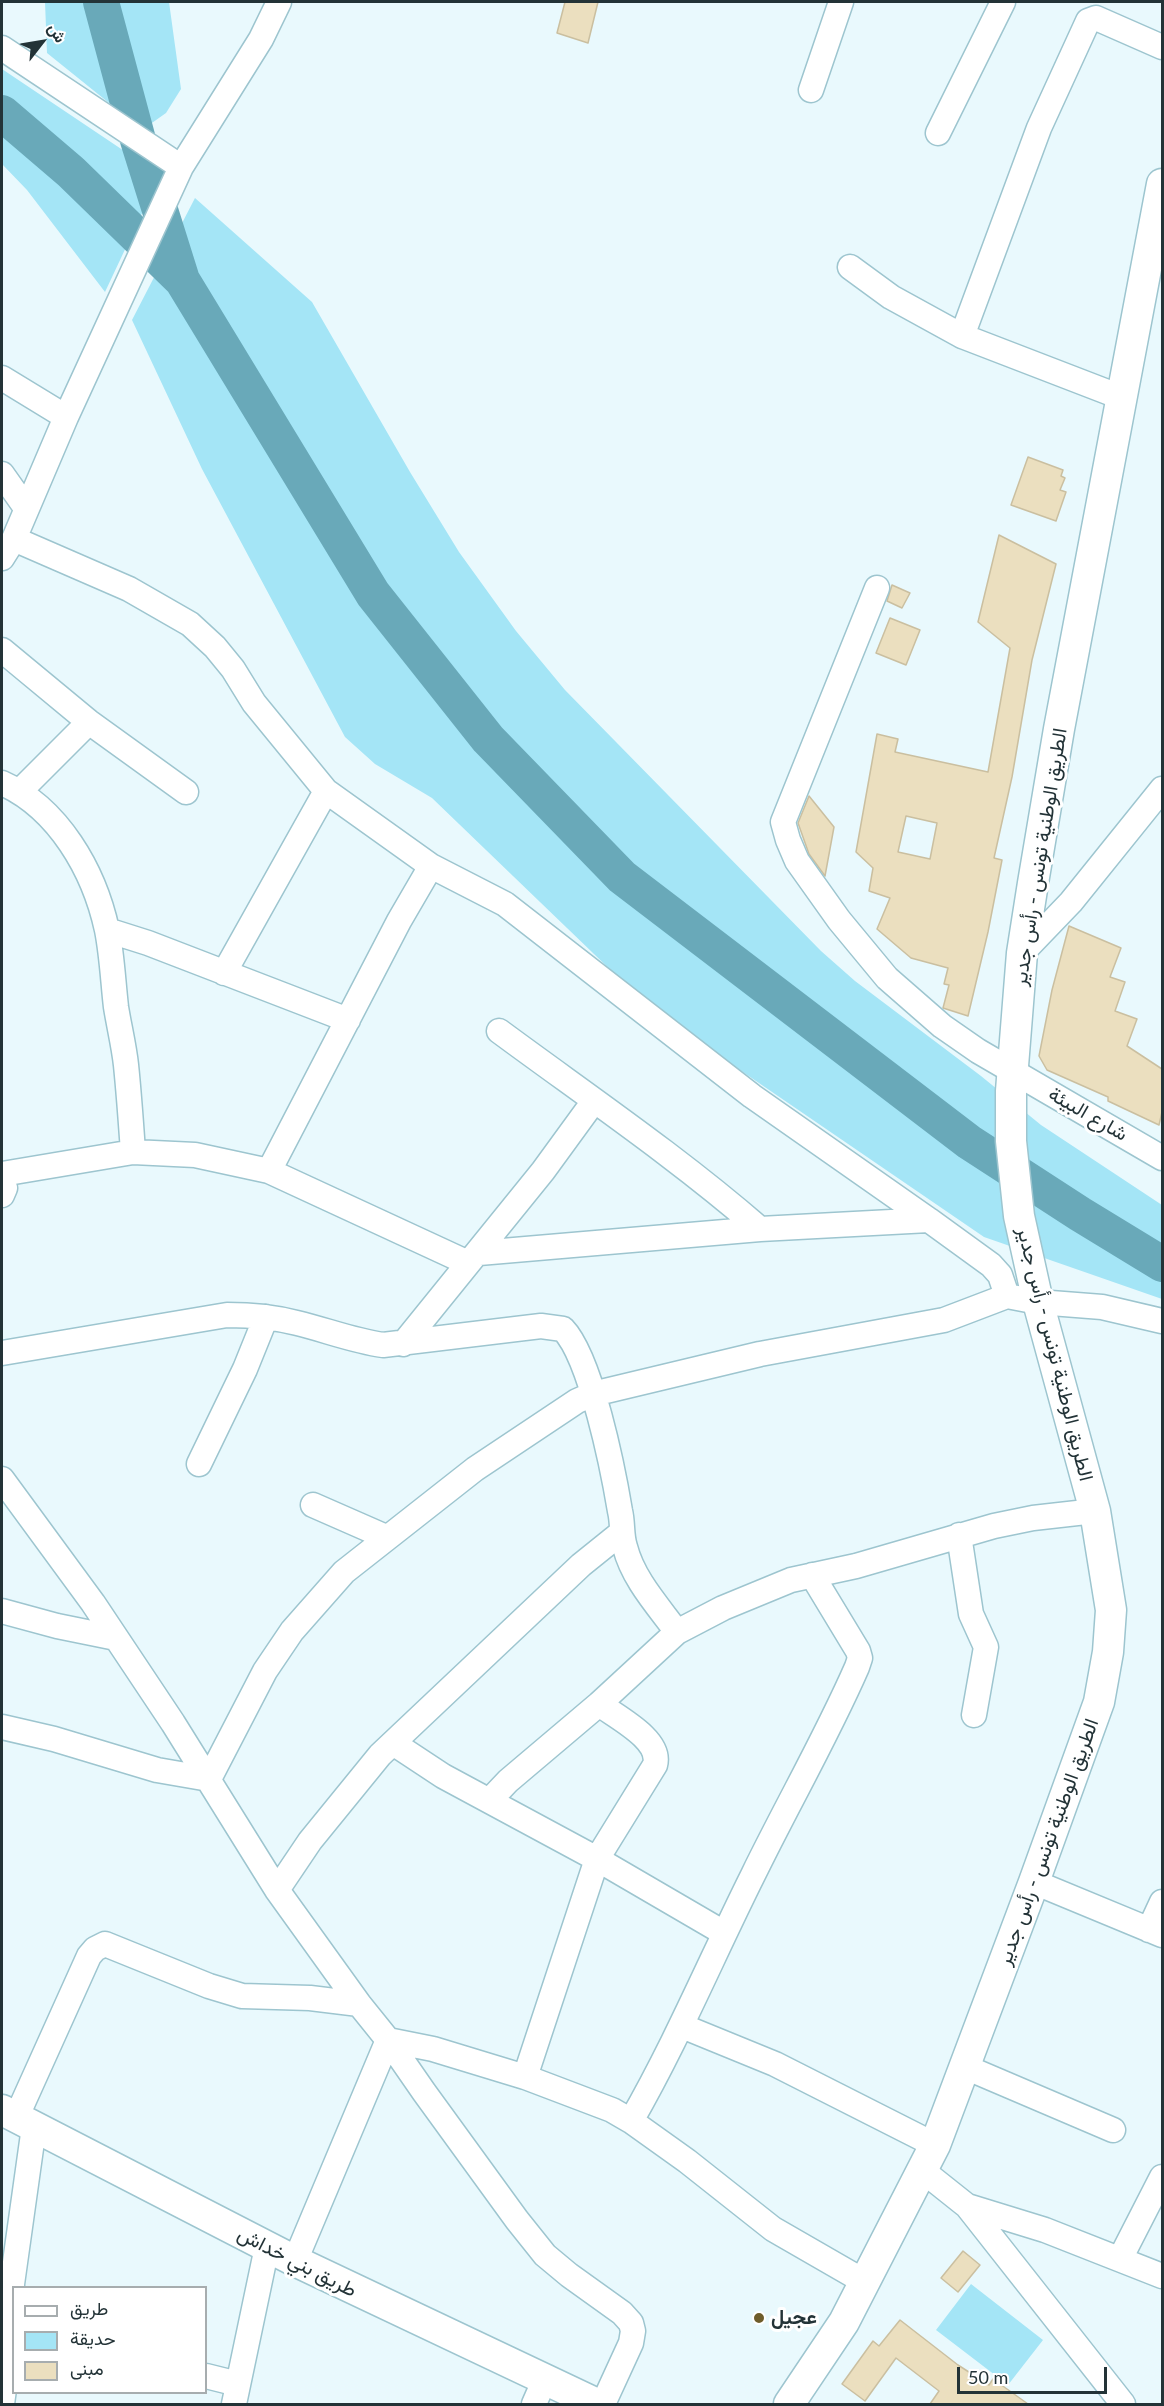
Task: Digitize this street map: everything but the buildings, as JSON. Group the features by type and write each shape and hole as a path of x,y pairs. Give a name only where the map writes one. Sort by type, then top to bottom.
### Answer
{"main road":[{"name":"الطريق الوطنية تونس - رأس جدير","path":"789,2404 827,2349 858,2294 934,2145 1034,1882 1099,1702 1108,1652 1111,1610 1095,1511 1038,1302 1019,1216 1011,1141 1012,1081 1022,953 1059,729 1162,184"},
{"name":"طريق بني خداش","path":"17,2118 295,2261 539,2392 597,2404"},
{"name":"الطريق الوطنية تونس - رأس جدير","path":"769,2404 815,2340 858,2294"}],"street":[{"path":"279,2 261,39 181,167 8,549 129,589 190,624 233,669 254,704 326,791 431,866 505,904 752,1096 991,1265 1000,1275 1007,1296"},
{"path":"811,90 841,2"},
{"path":"938,133 1003,2"},
{"path":"962,336 1039,128 1088,21 1096,18 1107,21 1162,46"},
{"path":"2,48 181,167"},
{"path":"850,267 891,297 962,336 1123,398"},
{"path":"2,378 66,417"},
{"path":"2,474 26,508"},
{"name":"شارع البيئة","path":"877,588 783,822 797,861 839,920 887,978 942,1026 1012,1081 1162,1158"},
{"path":"2,650 89,722 186,792"},
{"path":"89,722 59,754 11,787 48,816 70,841 89,879 107,930 126,1063 133,1152"},
{"path":"1022,953 1071,902 1162,789"},
{"path":"224,973 326,791"},
{"path":"269,1171 399,921 431,866"},
{"path":"107,930 148,943 348,1020"},
{"path":"499,1031 713,1188 760,1229"},
{"path":"403,1344 543,1171 594,1101"},
{"path":"2,1174 133,1152 195,1155 269,1171 473,1258 760,1229 929,1220"},
{"path":"2,1181 5,1188 2,1195"},
{"path":"209,1779 246,1704 291,1631 344,1572 484,1463 541,1424 593,1394 813,1343 944,1320 1007,1296 1038,1302 1102,1307 1162,1321"},
{"path":"2,1353 227,1315 266,1317 296,1322 360,1342 383,1346 496,1330 555,1326 563,1329 573,1342 593,1394 615,1481 625,1548 632,1567 677,1632"},
{"path":"199,1464 236,1388 266,1317"},
{"path":"2,1479 93,1603 209,1779 277,1890 518,2220 545,2254 569,2275 622,2313 631,2323 633,2331 631,2343 603,2404"},
{"path":"313,1505 386,1538"},
{"path":"490,1800 530,1761 599,1704 677,1632 756,1593 791,1580 856,1566 959,1535 1033,1518 1095,1511"},
{"path":"277,1890 310,1841 380,1755 581,1565 622,1532"},
{"path":"959,1535 971,1614 986,1647 974,1715"},
{"path":"631,2121 682,2026 724,1933 791,1799 822,1743 860,1658 852,1639 812,1575"},
{"path":"2,1611 57,1626 116,1638"},
{"path":"525,2078 597,1859 655,1765 657,1757 654,1748 646,1738 599,1704"},
{"path":"4,1734 157,1770 209,1779"},
{"path":"393,1743 443,1776 597,1859 724,1933"},
{"path":"1034,1882 1156,1932 1162,1902"},
{"path":"12,2322 7,2282 17,2118 89,1956 95,1949 105,1944 209,1986 242,1996 310,1998 359,2004"},
{"path":"682,2026 775,2064 934,2145"},
{"path":"388,2040 433,2049 525,2078 602,2106 631,2121 687,2161 858,2294"},
{"path":"295,2261 388,2040"},
{"path":"963,2066 1113,2130"},
{"path":"922,2171 967,2206 1123,2404"},
{"path":"1120,2259 1162,2177"},
{"path":"967,2206 1045,2230 1162,2276"},
{"path":"207,2377 236,2394 267,2247"},
{"path":"2,2404 12,2337"}],"green space":[{"path":"45,2 169,2 181,89 166,113 149,125 124,115 47,53"},
{"path":"2,69 160,175 105,292 27,190 2,164"},
{"path":"195,198 312,302 459,552 516,631 565,690 821,951 855,981 981,1076 1041,1125 1162,1205 1162,1299 984,1237 718,1055 621,980 432,798 375,764 345,737 202,469 132,320"},
{"path":"971,2284 1043,2340 1008,2385 936,2330"}],"waterway":[{"path":"101,2 138,140 181,277"},
{"path":"2,113 71,172 182,280 373,594 488,739 622,877 969,1142 1162,1264"}],"place":[{"name":"عجيل","path":"759,2318"}]}
